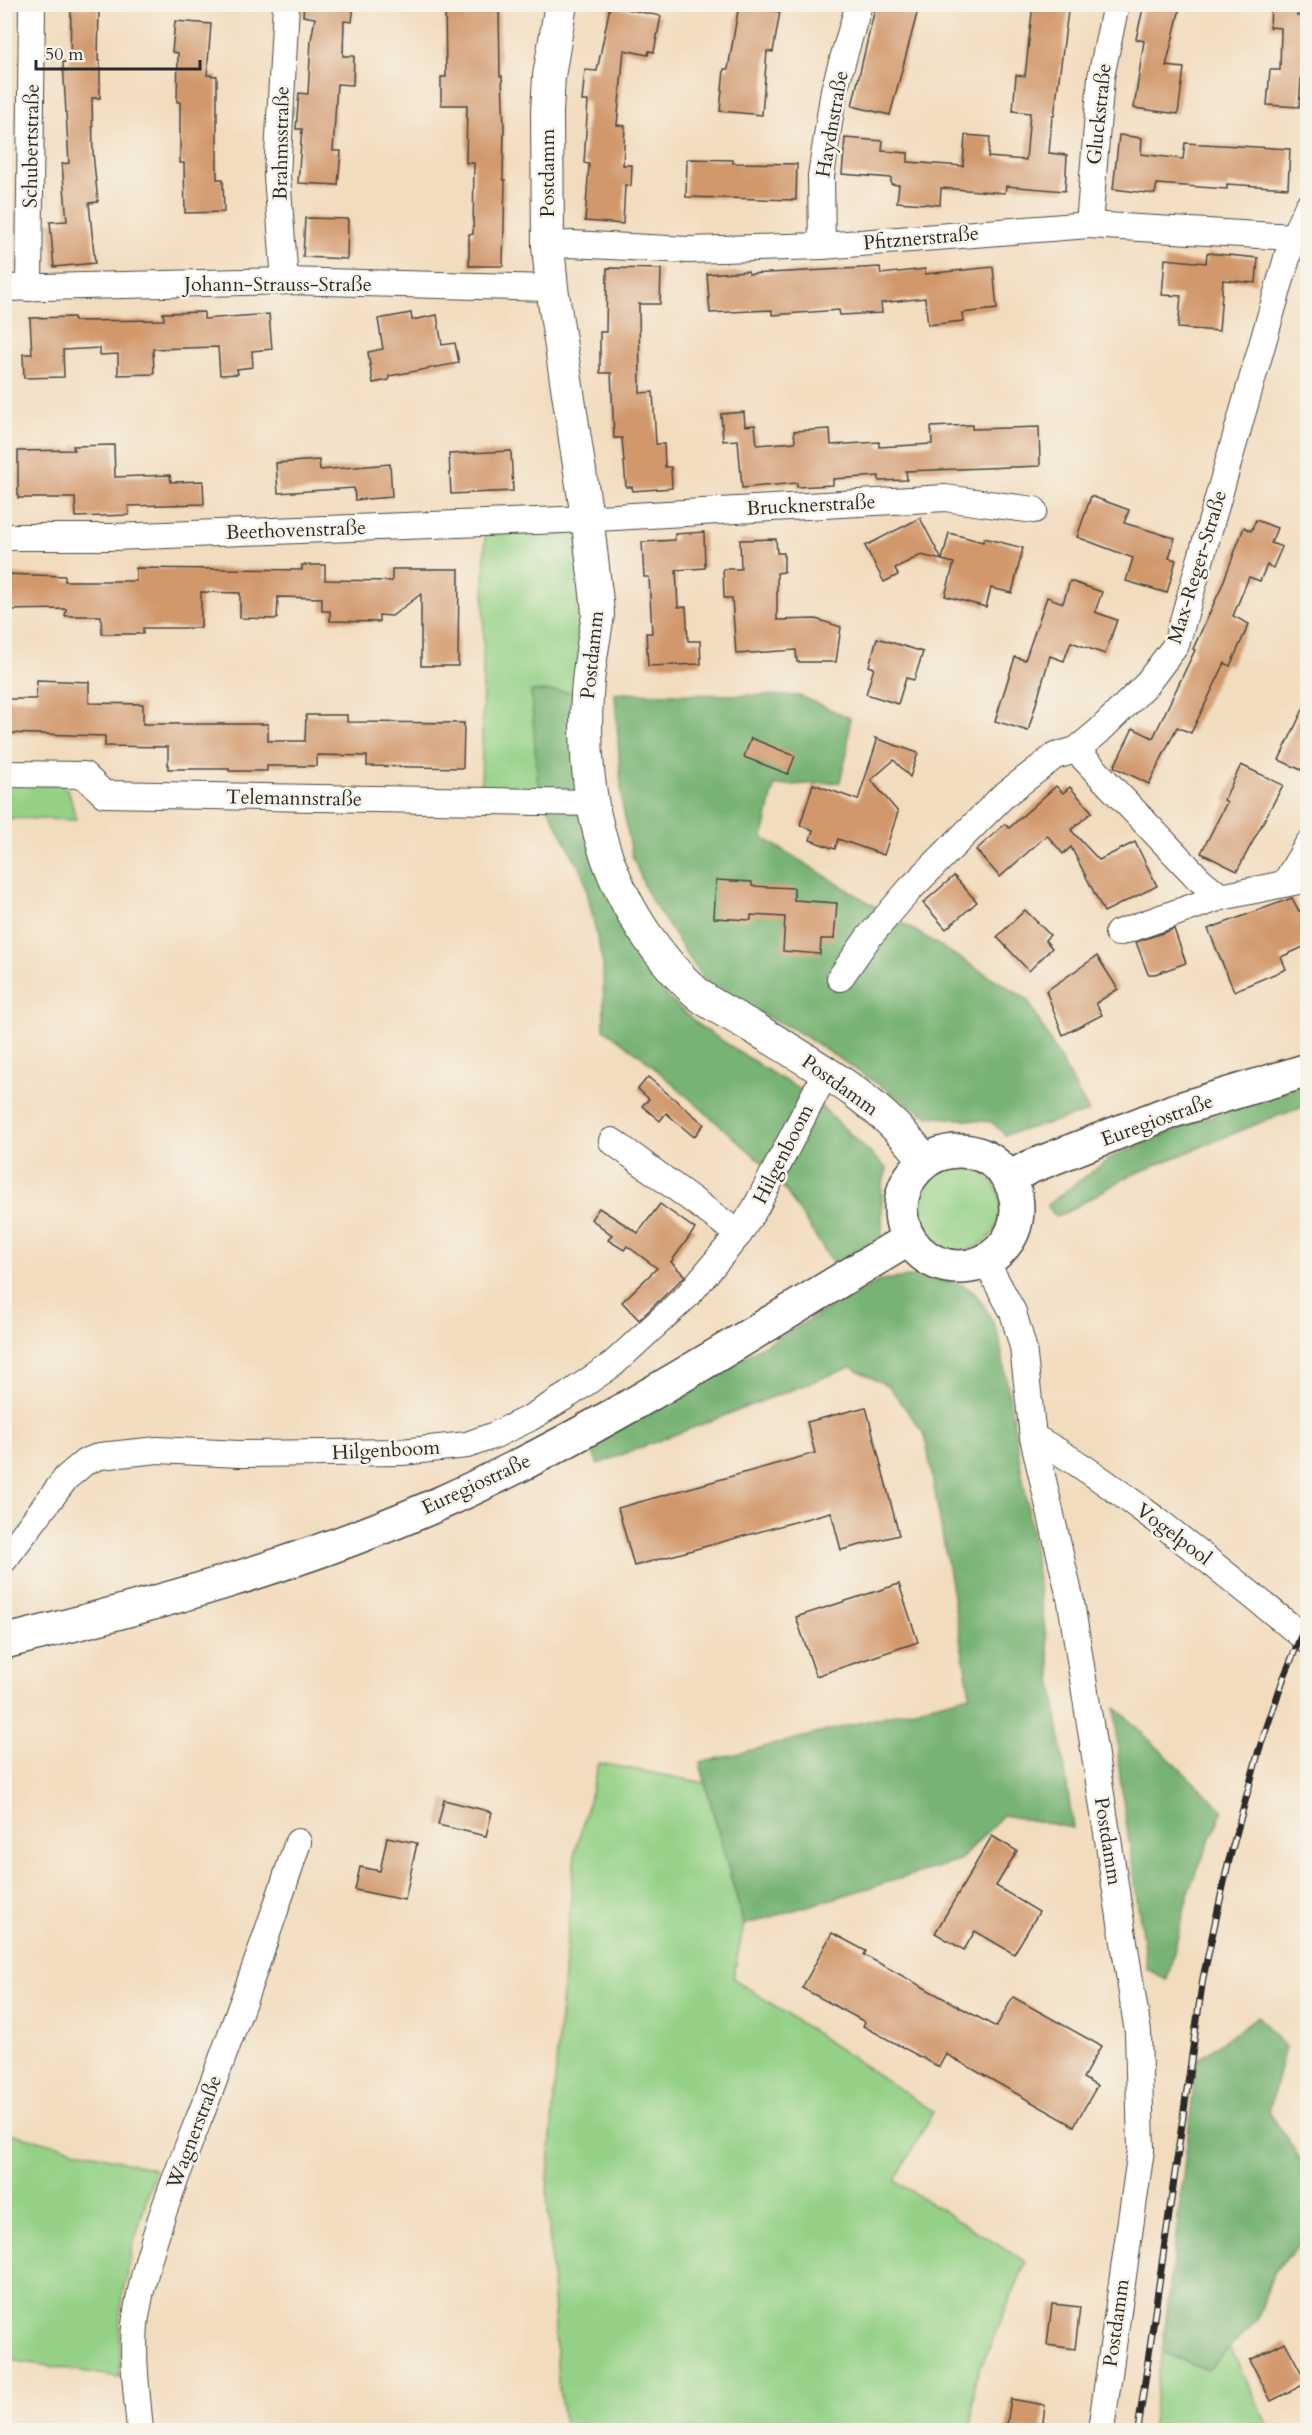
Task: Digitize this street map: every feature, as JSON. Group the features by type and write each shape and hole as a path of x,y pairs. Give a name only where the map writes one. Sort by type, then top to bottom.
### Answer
{"main road":[{"name":"Euregiostraße","path":"1010,1178 1030,1167 1173,1111 1308,1070"},
{"path":"961,1150 980,1154 997,1163 1010,1178 1017,1196 1018,1215 1013,1234 1001,1250 986,1262 960,1267 934,1262 920,1252 909,1239 902,1222 901,1205 904,1188 912,1173 925,1161 942,1152 961,1150"},
{"name":"Euregiostraße","path":"4,1642 91,1620 302,1557 441,1502 510,1470 680,1376 909,1239"}],"street":[{"name":"Schubertstraße","path":"17,288 32,4"},
{"name":"Brahmsstraße","path":"285,281 277,176 286,4"},
{"name":"Postdamm","path":"561,4 548,85 548,246 552,288 587,517 598,615 587,694 586,754 592,803 608,864 630,910 663,960 703,998 826,1072 909,1138 925,1161"},
{"name":"Haydnstraße","path":"822,246 821,176 834,90 859,4"},
{"name":"Gluckstraße","path":"1089,225 1101,77 1116,4"},
{"name":"Max-Reger-Straße","path":"840,978 868,938 910,889 1003,796 1055,756 1076,750 1098,732 1145,686 1176,645 1293,237 1308,206"},
{"name":"Pfitznerstraße","path":"548,246 571,244 688,250 822,246 1089,225 1293,237"},
{"name":"Johann-Strauss-Straße","path":"17,288 285,281 552,288"},
{"name":"Brucknerstraße","path":"587,517 945,498 1034,510"},
{"name":"Beethovenstraße","path":"4,537 114,537 587,517"},
{"path":"1076,750 1199,879 1221,897"},
{"name":"Telemannstraße","path":"4,774 84,776 104,794 592,803"},
{"path":"1118,933 1221,897 1296,881 1308,844"},
{"name":"Hilgenboom","path":"4,1560 66,1478 85,1462 100,1455 158,1450 239,1454 402,1452 467,1445 495,1435 530,1418 613,1364 688,1294 739,1234 756,1207 826,1072"},
{"path":"612,1141 739,1234"},
{"name":"Postdamm","path":"986,1262 1013,1312 1023,1347 1033,1437 1071,1602 1138,2032 1141,2150 1101,2430"},
{"name":"Vogelpool","path":"1033,1437 1068,1456 1112,1487 1198,1552 1308,1641"},
{"name":"Wagnerstraße","path":"141,2430 134,2353 136,2318 146,2269 168,2199 257,1966 298,1842"}],"green space":[{"path":"588,524 592,803 481,802 485,533 561,535"},
{"path":"531,691 591,692 618,915 646,964 668,998 701,1027 778,1077 805,1091 887,1169 882,1186 882,1238 834,1265 774,1173 641,1056 604,1029 603,965 584,877 538,788"},
{"path":"615,693 800,696 850,718 847,753 840,782 774,786 763,838 1027,999 1089,1112 1005,1135 992,1122 927,1116 797,1031 710,990 648,895 632,855 622,803"},
{"path":"5,774 55,775 69,792 76,820 5,818"},
{"path":"1307,1084 1307,1106 1269,1119 1125,1178 1065,1213 1055,1216 1047,1205 1112,1157 1189,1124"},
{"path":"958,1165 975,1168 989,1177 998,1191 1001,1208 998,1225 989,1239 975,1248 958,1251 941,1248 927,1239 918,1225 915,1208 918,1191 927,1177 941,1168"},
{"path":"909,1277 944,1280 967,1287 983,1304 999,1336 1028,1509 1073,1828 1003,1815 959,1861 744,1925 700,1763 970,1695 925,1435 889,1386 851,1367 598,1464 589,1443 881,1280"},
{"path":"1115,1707 1223,1810 1190,1887 1167,1980 1147,1969 1120,1778"},
{"path":"599,1763 705,1783 744,1925 733,1978 933,2112 895,2181 1026,2262 975,2381 971,2430 565,2430 558,2382 547,2194 575,1853"},
{"path":"1258,2016 1285,2047 1269,2112 1307,2169 1307,2237 1274,2271 1257,2320 1208,2370 1162,2352 1197,2060"},
{"path":"5,2132 155,2169 132,2250 120,2313 120,2377 5,2359"},
{"path":"1230,2347 1269,2427 1261,2430 1151,2430 1162,2352 1208,2370"}],"building":[{"path":"304,4 354,4 352,22 344,21 343,56 354,56 353,85 337,84 333,151 341,151 338,185 298,183 302,129 296,129 299,93 308,94 311,40 315,18 303,16"},
{"path":"445,4 499,4 500,76 502,76 504,129 503,180 505,180 503,266 469,266 469,234 473,234 474,163 466,163 467,105 441,105 441,77 446,77"},
{"path":"876,4 898,4 918,10 890,115 852,106"},
{"path":"1033,4 1069,4 1054,116 1052,116 1049,153 1067,155 1065,191 1006,186 1005,193 941,188 940,205 897,202 899,185 891,184 891,178 842,174 845,138 883,141 882,151 908,153 908,162 963,166 965,135 990,137 988,157 1026,160 1030,113 1013,111 1016,75 1025,76"},
{"path":"1144,4 1181,4 1166,66 1184,68 1178,114 1134,108 1144,41 1136,39"},
{"path":"1271,4 1298,4 1297,16 1308,16 1308,53 1303,53 1299,107 1267,105 1270,70 1280,70 1281,28 1270,27"},
{"path":"739,5 780,12 773,52 767,51 762,115 720,111 724,69 728,69"},
{"path":"610,6 661,16 654,52 649,51 648,55 624,50 617,125 625,126 623,165 632,165 631,186 625,185 623,224 585,221 589,164 584,163 588,101 582,101 585,70 597,71"},
{"path":"71,7 99,7 100,98 92,98 93,153 98,202 89,203 95,263 54,267 50,222 67,221 62,164 69,163 63,62 70,62"},
{"path":"175,21 211,24 207,75 217,76 217,179 223,179 224,212 185,213 184,163 180,163 180,102 177,102 178,53 172,52"},
{"path":"1119,135 1142,138 1141,154 1183,159 1185,143 1290,149 1288,188 1227,184 1227,189 1157,184 1155,194 1113,189"},
{"path":"687,159 733,160 733,163 797,164 796,200 686,197"},
{"path":"305,218 348,219 347,259 303,257"},
{"path":"1207,253 1258,258 1256,283 1223,280 1219,331 1178,328 1181,296 1162,295 1165,259 1206,263"},
{"path":"880,267 881,274 925,269 925,274 993,267 997,309 962,313 963,321 928,325 925,298 881,303 882,313 840,315 839,310 772,315 772,310 710,313 707,274"},
{"path":"607,268 661,269 660,304 639,304 640,393 653,392 656,444 664,444 665,467 671,467 672,488 633,491 632,487 626,487 622,438 614,438 611,373 600,373 600,332 606,332"},
{"path":"204,312 204,319 269,314 272,349 252,351 253,367 237,369 238,374 220,375 218,347 153,349 154,374 118,375 118,354 100,355 100,348 63,350 64,377 24,378 23,354 32,354 30,318 74,317 74,321 164,320 163,313"},
{"path":"411,313 412,320 437,315 442,345 455,343 459,363 389,376 389,380 373,383 368,352 383,349 378,319"},
{"path":"744,412 745,426 755,425 757,445 795,442 794,431 830,429 831,445 879,442 879,447 932,444 931,427 972,425 972,429 1039,427 1040,466 906,471 907,480 879,481 879,476 833,479 833,485 797,487 797,483 742,488 738,440 723,441 721,414"},
{"path":"114,445 115,477 170,475 171,482 203,481 204,504 128,506 129,515 76,517 75,498 18,498 18,451 74,450 73,446"},
{"path":"511,451 513,491 451,494 449,454"},
{"path":"319,460 320,470 390,464 392,497 355,500 354,488 278,493 276,463"},
{"path":"1091,496 1129,510 1124,523 1175,538 1169,558 1176,560 1167,593 1126,581 1133,558 1077,537"},
{"path":"920,518 942,560 921,555 895,568 898,575 884,582 865,546"},
{"path":"1256,520 1277,528 1271,543 1282,547 1273,568 1267,565 1260,581 1249,577 1233,616 1249,624 1230,666 1225,663 1191,733 1177,727 1149,784 1114,767 1133,728 1153,738 1195,650 1193,649 1221,588 1244,527 1251,531"},
{"path":"704,532 705,568 676,570 678,607 686,607 688,641 700,641 701,664 648,666 646,633 652,633 649,577 644,577 642,542 675,540 675,534"},
{"path":"949,533 983,542 984,538 1023,548 1012,593 991,588 986,607 945,596 954,563 942,560"},
{"path":"776,539 777,553 784,553 784,572 777,573 777,620 816,619 841,627 836,662 797,662 796,650 736,654 732,598 724,598 723,569 741,569 740,540"},
{"path":"302,565 325,565 325,580 392,581 392,569 459,569 458,666 421,666 421,594 392,616 379,615 379,622 330,621 330,611 322,611 322,598 278,597 277,619 240,618 240,593 201,592 201,628 143,628 143,634 102,634 101,616 65,616 66,609 4,610 4,574 65,576 65,581 136,581 136,568 302,570"},
{"path":"1070,581 1102,592 1095,612 1117,620 1105,654 1071,642 1064,661 1050,656 1028,731 995,721 1015,657 1025,660 1047,597 1063,603"},
{"path":"877,638 923,652 914,680 906,678 898,704 866,694 874,668 869,666"},
{"path":"37,680 89,682 89,703 143,704 143,724 268,724 268,741 305,741 306,715 347,715 347,722 464,723 463,768 367,766 367,756 317,755 317,766 267,766 267,771 168,769 168,747 105,746 105,736 4,733 4,699 36,699"},
{"path":"1308,699 1308,773 1279,760"},
{"path":"751,738 795,756 788,774 744,757"},
{"path":"875,738 918,753 910,777 894,760 871,780 898,812 884,855 838,839 835,849 810,840 813,830 800,825 813,784 858,800 877,741"},
{"path":"1241,765 1283,785 1237,871 1201,853 1227,802 1224,800"},
{"path":"1056,786 1063,793 1070,787 1092,812 1071,830 1099,860 1135,842 1157,886 1104,912 1071,847 1063,854 1047,835 1000,877 976,850 1005,824 1009,828"},
{"path":"954,876 977,902 946,929 923,903"},
{"path":"716,880 752,882 752,886 794,888 794,900 837,903 834,939 821,939 820,954 783,951 785,917 751,915 751,920 714,918"},
{"path":"1292,898 1299,911 1308,908 1308,945 1281,957 1286,969 1234,991 1208,929"},
{"path":"1025,910 1050,935 1045,940 1052,948 1029,971 997,937"},
{"path":"1174,929 1186,963 1155,974 1148,974 1136,942"},
{"path":"1097,956 1118,989 1096,1003 1102,1015 1063,1035 1046,991"},
{"path":"648,1077 704,1124 694,1137 666,1113 660,1121 642,1106 649,1099 638,1089"},
{"path":"660,1204 695,1229 671,1262 685,1276 639,1320 622,1302 657,1268 627,1246 624,1250 608,1240 612,1235 591,1219 599,1208 638,1233"},
{"path":"866,1407 899,1535 841,1550 831,1512 634,1566 618,1508 815,1453 807,1422"},
{"path":"899,1584 918,1642 816,1676 796,1617"},
{"path":"444,1800 492,1812 486,1836 438,1825"},
{"path":"992,1836 1017,1851 996,1886 1039,1912 1014,1954 975,1931 964,1950 935,1933"},
{"path":"387,1837 417,1843 405,1900 355,1890 360,1867 380,1871"},
{"path":"832,1933 866,1951 864,1955 996,2027 1013,1997 1101,2046 1083,2078 1097,2086 1074,2126 946,2054 939,2067 863,2026 865,2022 802,1988"},
{"path":"1052,2304 1080,2307 1075,2349 1047,2345"},
{"path":"1285,2342 1307,2383 1271,2401 1250,2360"},
{"path":"1011,2399 1045,2405 1042,2430 1006,2430"}],"railway":[{"path":"1138,2430 1203,1978 1228,1864 1259,1750 1284,1677 1308,1619"}]}
